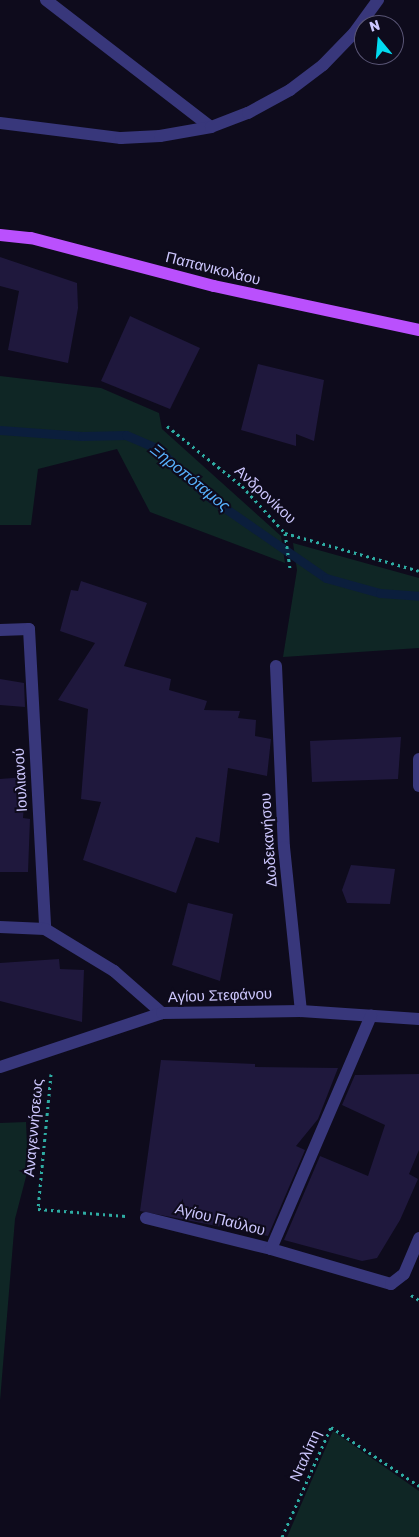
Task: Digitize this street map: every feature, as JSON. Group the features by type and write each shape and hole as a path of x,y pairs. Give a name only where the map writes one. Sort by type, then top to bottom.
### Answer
{"main road":[{"name":"Παπανικολάου","path":"0,235 31,238 214,286 419,330"}],"street":[{"path":"46,0 211,126"},
{"path":"0,123 122,138 160,136 211,126 248,113 282,95 323,65 354,32 378,0"},
{"name":"Ιουλιανού","path":"0,630 29,629 44,929"},
{"name":"Δωδεκανήσου","path":"276,666 284,847 301,1011"},
{"path":"419,759 419,786"},
{"path":"0,927 44,929 114,970 162,1014"},
{"name":"Αγίου Στεφάνου","path":"0,1067 162,1014 301,1011 419,1019"},
{"path":"270,1249 371,1016"},
{"name":"Αγίου Παύλου","path":"146,1218 270,1249 391,1284 404,1274 419,1238"}],"path":[{"name":"Ανδρονίκου","path":"167,426 242,486 285,533 419,571"},
{"path":"285,533 290,570"},
{"name":"Αναγεννήσεως","path":"53,1049 38,1209 146,1218"},
{"name":"Νταλίπη","path":"282,1537 331,1426 419,1486"}],"green space":[{"path":"0,376 101,388 159,413 162,429 281,536 285,563 150,512 117,449 38,469 31,525 0,525"},
{"path":"293,543 419,578 419,648 283,657 297,570"},
{"path":"26,1122 28,1169 15,1219 0,1401 0,1123"},
{"path":"333,1431 419,1491 419,1537 287,1537"}],"building":[{"path":"0,257 77,283 78,308 68,363 8,350 19,291 0,286"},
{"path":"130,316 200,348 170,409 101,381"},
{"path":"258,364 324,380 314,441 296,434 296,446 241,430"},
{"path":"81,581 147,603 124,666 171,679 169,690 207,701 204,710 240,711 238,718 256,720 255,736 271,739 267,776 228,768 219,843 196,837 176,893 83,860 101,802 81,799 88,709 58,700 95,643 60,631 71,590 78,591"},
{"path":"0,679 24,683 25,707 0,705"},
{"path":"401,737 398,779 312,782 310,741"},
{"path":"26,777 23,818 30,819 28,872 0,872 0,779"},
{"path":"351,865 395,869 390,904 347,903 342,890"},
{"path":"188,903 233,914 220,981 172,965"},
{"path":"59,959 60,969 84,970 82,1022 0,1001 0,963"},
{"path":"161,1060 255,1064 255,1067 338,1068 318,1119 296,1146 305,1150 268,1236 140,1211"},
{"path":"419,1074 419,1150 409,1174 418,1179 400,1220 377,1258 362,1261 284,1240 320,1156 368,1176 385,1125 342,1105 355,1075"}],"waterway":[{"name":"Ξηροπόταμος","path":"0,430 82,436 126,435 157,448 206,495 326,578 380,593 419,596"}]}
